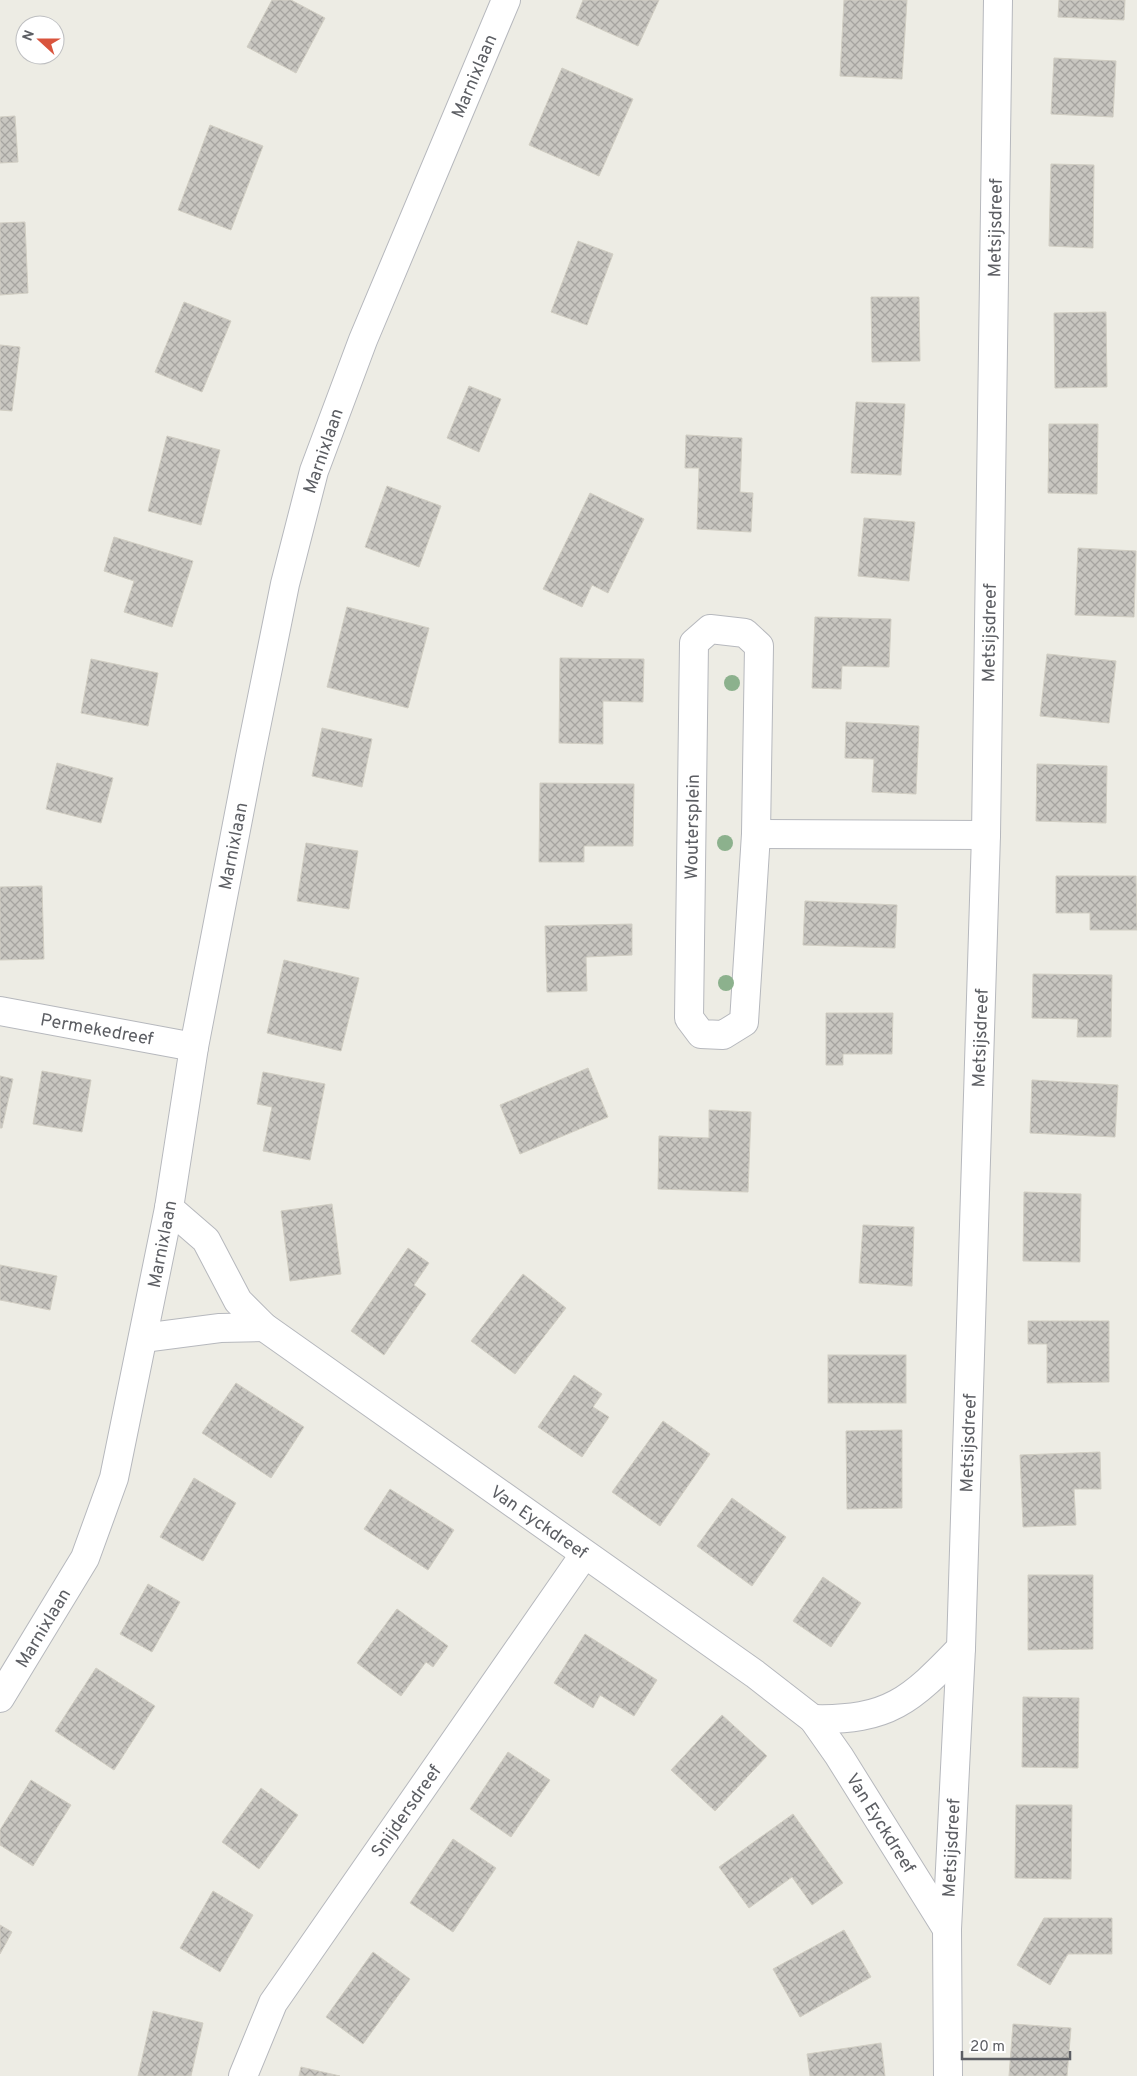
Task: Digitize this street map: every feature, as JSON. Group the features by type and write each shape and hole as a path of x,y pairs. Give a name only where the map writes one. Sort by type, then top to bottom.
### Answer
{"street":[{"name":"Marnixlaan","path":"0,1698 85,1558 114,1478 170,1208 194,1047 285,584 314,471 362,340 506,0"},
{"name":"Metsijsdreef","path":"948,2076 947,1929 961,1648 986,835 998,0"},
{"name":"Woutersplein","path":"710,629 745,632 759,646 756,834 744,1022 723,1035 701,1034 689,1018 694,642 710,629"},
{"path":"756,834 986,835"},
{"name":"Permekedreef","path":"0,1011 194,1047"},
{"name":"Van Eyckdreef","path":"170,1208 206,1240 238,1301 264,1327 584,1555 747,1668 813,1719 839,1756 947,1929"},
{"path":"143,1338 220,1328 264,1327"},
{"name":"Snijdersdreef","path":"243,2076 273,2003 584,1555"},
{"path":"813,1719 860,1718 884,1711 928,1683 961,1648"}],"building":[{"path":"272,0 291,0 325,18 296,73 247,47"},
{"path":"583,0 659,0 638,46 576,18"},
{"path":"844,0 907,0 902,79 840,76"},
{"path":"1059,0 1125,0 1124,20 1058,17"},
{"path":"1054,58 1116,61 1113,117 1051,114"},
{"path":"562,68 633,99 599,176 529,145"},
{"path":"15,116 18,162 0,163 0,117"},
{"path":"210,125 263,146 231,230 178,210"},
{"path":"1051,164 1094,165 1093,248 1049,246"},
{"path":"25,222 28,293 0,295 0,223"},
{"path":"578,241 613,254 587,325 551,312"},
{"path":"871,297 919,297 920,361 872,362"},
{"path":"184,302 231,321 202,392 155,372"},
{"path":"1106,312 1107,387 1055,388 1054,313"},
{"path":"0,345 20,347 12,411 0,410"},
{"path":"469,386 501,399 479,452 447,438"},
{"path":"856,402 905,404 901,475 851,473"},
{"path":"1049,424 1098,424 1097,494 1048,493"},
{"path":"686,435 742,438 740,492 753,493 751,532 697,529 699,468 685,468"},
{"path":"167,436 220,450 201,525 148,511"},
{"path":"387,486 441,506 419,567 365,547"},
{"path":"590,493 644,519 608,593 592,585 582,607 543,589"},
{"path":"864,518 915,522 909,581 858,576"},
{"path":"114,537 193,561 172,627 124,612 134,581 104,571"},
{"path":"1078,548 1136,551 1134,617 1075,615"},
{"path":"347,607 429,628 408,708 327,687"},
{"path":"815,617 891,619 889,667 842,666 841,689 812,688"},
{"path":"1047,654 1116,661 1109,723 1040,716"},
{"path":"560,658 644,659 643,702 603,701 603,744 559,743"},
{"path":"91,659 158,673 148,726 81,713"},
{"path":"846,722 919,726 916,794 872,792 874,759 845,758"},
{"path":"322,728 372,739 362,787 312,776"},
{"path":"57,763 113,778 101,823 46,809"},
{"path":"1037,764 1107,766 1106,823 1036,821"},
{"path":"540,783 634,784 633,846 584,846 584,862 539,862"},
{"path":"306,843 358,851 349,909 297,901"},
{"path":"1056,876 1136,876 1137,930 1090,930 1090,913 1056,913"},
{"path":"42,886 44,959 0,960 0,887"},
{"path":"805,901 897,905 895,948 803,945"},
{"path":"632,924 632,955 586,957 587,991 547,992 545,926"},
{"path":"284,960 359,978 341,1051 267,1033"},
{"path":"1033,974 1112,975 1111,1037 1077,1037 1078,1019 1032,1018"},
{"path":"826,1013 893,1013 892,1054 843,1054 843,1065 826,1065"},
{"path":"588,1068 608,1117 520,1154 500,1105"},
{"path":"42,1071 91,1080 82,1132 33,1124"},
{"path":"263,1072 325,1084 310,1160 263,1151 272,1107 257,1104"},
{"path":"0,1076 13,1079 2,1128 0,1128"},
{"path":"1032,1080 1118,1085 1115,1137 1030,1133"},
{"path":"709,1110 751,1112 748,1192 658,1189 659,1136 709,1138"},
{"path":"1024,1192 1081,1194 1080,1262 1023,1261"},
{"path":"332,1204 341,1274 290,1281 281,1211"},
{"path":"863,1225 914,1227 912,1286 859,1283"},
{"path":"408,1248 429,1263 414,1285 426,1294 384,1355 351,1331"},
{"path":"0,1265 57,1276 50,1310 0,1300"},
{"path":"523,1274 566,1308 515,1374 471,1341"},
{"path":"1028,1321 1109,1321 1109,1382 1047,1383 1047,1344 1028,1344"},
{"path":"828,1355 906,1355 906,1403 828,1403"},
{"path":"574,1375 602,1394 593,1407 609,1417 582,1457 538,1427"},
{"path":"236,1383 304,1427 271,1478 202,1433"},
{"path":"663,1421 710,1454 660,1526 612,1492"},
{"path":"902,1430 902,1508 847,1509 846,1431"},
{"path":"1100,1452 1101,1489 1074,1489 1076,1525 1023,1527 1020,1455"},
{"path":"194,1478 236,1503 203,1561 160,1537"},
{"path":"390,1489 454,1530 428,1570 364,1529"},
{"path":"732,1498 786,1537 752,1586 697,1546"},
{"path":"1028,1575 1093,1575 1093,1649 1028,1650"},
{"path":"823,1577 861,1603 831,1647 793,1621"},
{"path":"148,1584 180,1602 152,1652 120,1634"},
{"path":"397,1609 448,1646 433,1667 426,1662 401,1696 357,1663"},
{"path":"585,1634 657,1680 634,1716 600,1695 593,1708 554,1683"},
{"path":"96,1668 155,1706 114,1770 55,1731"},
{"path":"1023,1697 1079,1698 1078,1768 1022,1767"},
{"path":"722,1715 767,1756 715,1811 671,1770"},
{"path":"508,1752 550,1780 511,1837 470,1809"},
{"path":"31,1780 71,1805 33,1866 0,1845 0,1830"},
{"path":"261,1788 298,1815 259,1869 222,1842"},
{"path":"1016,1805 1072,1805 1071,1879 1015,1878"},
{"path":"793,1814 843,1883 812,1905 792,1877 749,1908 719,1867"},
{"path":"453,1839 496,1868 453,1932 410,1903"},
{"path":"213,1891 253,1915 220,1972 180,1948"},
{"path":"1044,1918 1112,1918 1112,1954 1068,1954 1050,1985 1017,1965"},
{"path":"0,1925 12,1932 0,1954"},
{"path":"844,1930 871,1977 800,2017 773,1969"},
{"path":"373,1952 410,1979 363,2044 326,2017"},
{"path":"153,2011 203,2023 191,2076 138,2076"},
{"path":"1013,2024 1071,2028 1067,2076 1009,2076"},
{"path":"881,2043 885,2076 810,2076 807,2054"},
{"path":"301,2067 340,2076 299,2076"}]}
